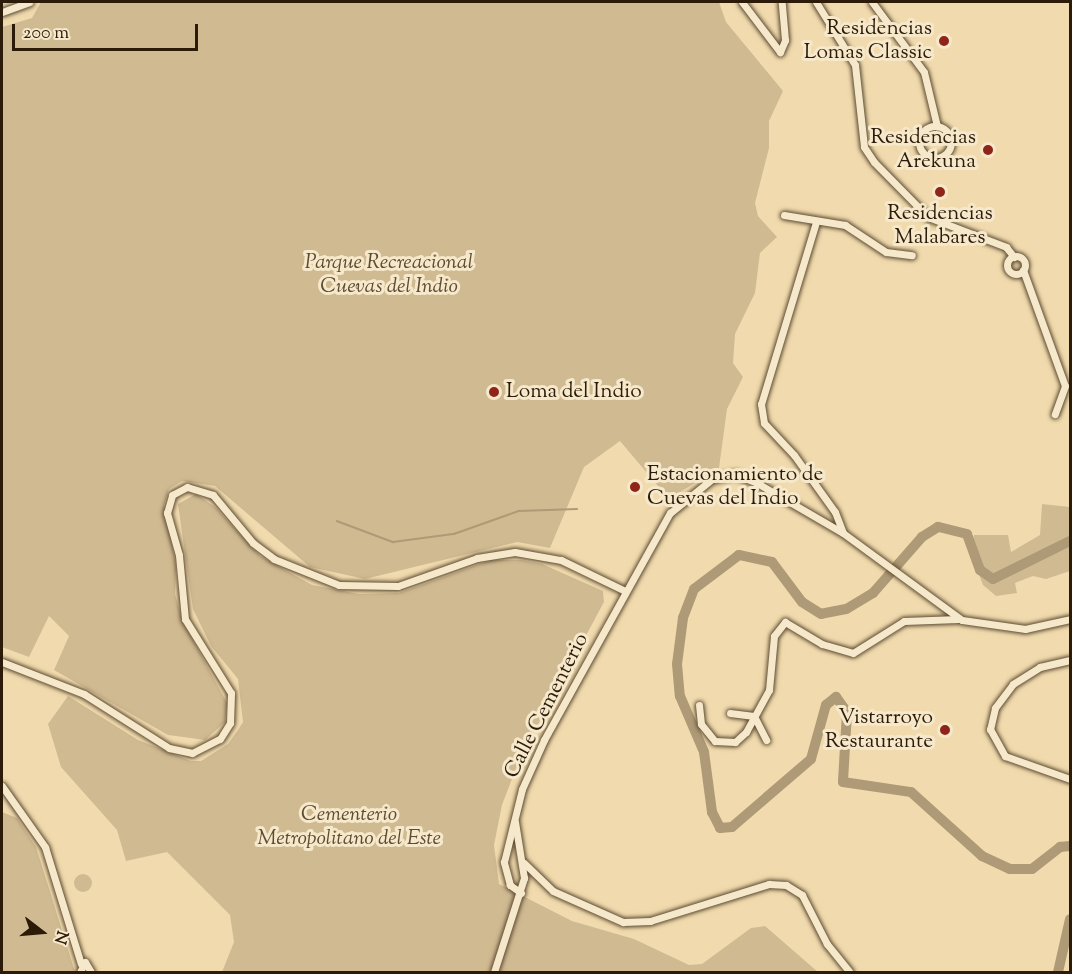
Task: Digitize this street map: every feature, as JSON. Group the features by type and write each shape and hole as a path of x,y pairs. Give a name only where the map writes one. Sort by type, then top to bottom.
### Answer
{"street":[{"path":"2,12 29,2"},
{"path":"742,2 780,52 785,40 782,2"},
{"path":"816,2 855,64 864,147 874,162 928,217 1006,247 1014,257 1024,261 1023,270 1065,386 1055,414"},
{"path":"872,2 924,72 937,126 949,135 950,145 940,156 928,156 921,135 937,126"},
{"path":"784,215 845,225 886,252 912,255"},
{"path":"816,222 761,404 764,423 794,455 835,512 843,533"},
{"path":"1014,257 1008,268 1015,274 1023,270"},
{"name":"Calle Cementerio","path":"505,869 514,818 544,740 625,591 674,508 720,477 749,479 843,533 961,619"},
{"path":"2,662 84,694 169,748 192,753 220,739 230,723 231,693 185,619 179,555 167,513 172,495 187,487 213,495 252,543 274,559 339,585 398,586 477,558 514,552 561,560 625,591"},
{"path":"699,705 701,724 723,743 746,732 769,690 774,636 785,622 822,644 854,652 903,621 961,619 1025,628 1071,619"},
{"path":"1071,660 1040,667 1013,684 995,708 990,729 1005,756 1071,779"},
{"path":"730,713 754,716"},
{"path":"754,716 766,740"},
{"path":"2,786 45,847 81,964 80,972"},
{"path":"494,972 521,893 524,865 514,818"},
{"path":"505,869 515,876 524,865"},
{"path":"524,865 553,891 623,922 650,921 769,884 786,885 802,895 827,944 850,972"},
{"path":"505,869 510,885 521,893"},
{"path":"81,964 89,964 91,972"}],"green space":[{"name":"Parque Recreacional Cuevas del Indio","path":"41,2 719,2 726,22 783,91 769,121 769,148 755,203 758,216 777,237 760,253 755,293 735,334 733,363 743,377 727,409 719,468 669,499 620,441 584,467 550,548 517,542 365,579 310,567 215,486 182,481 169,489 164,505 176,565 175,594 183,622 227,703 225,722 205,740 168,735 54,670 69,636 49,616 29,657 2,647 2,27 32,18"},
{"name":"Cementerio Metropolitano del Este","path":"196,494 215,507 260,556 312,585 359,594 399,593 491,560 521,560 542,564 603,591 604,602 520,758 502,805 494,845 499,884 572,921 634,939 689,965 702,964 751,928 765,926 818,972 222,972 234,942 230,915 167,852 126,861 117,830 61,767 48,724 68,696 138,740 191,761 201,761 228,744 238,730 243,722 238,679 211,646 193,609 178,504"},
{"path":"1042,504 1070,507 1070,571 1046,579 1033,576 1015,583 1017,593 996,596 983,585 971,553 974,535 1008,535 1011,552 1040,535"},
{"path":"2,812 17,818 36,847 75,972 2,972"},
{"path":"83,874 89,877 92,883 89,889 83,892 77,889 74,883 77,877"}],"waterway":[{"path":"337,521 393,542 454,534 519,511 577,509"},
{"path":"1070,541 993,579 980,570 967,534 938,527 922,537 873,593 846,609 821,614 802,602 772,562 739,555 694,589 683,618 677,664 680,696 704,752 712,812 720,828 732,827 811,759 826,705 836,697 847,712 843,782 911,792 982,856 1010,869 1032,869 1060,847 1070,846"},
{"path":"1058,972 1070,919"}],"place":[{"name":"Residencias Lomas Classic","path":"944,41"},
{"name":"Residencias Arekuna","path":"988,150"},
{"name":"Residencias Malabares","path":"940,192"},
{"name":"Loma del Indio","path":"494,392"},
{"name":"Estacionamiento de Cuevas del Indio","path":"635,487"},
{"name":"Vistarroyo Restaurante","path":"945,730"}]}
